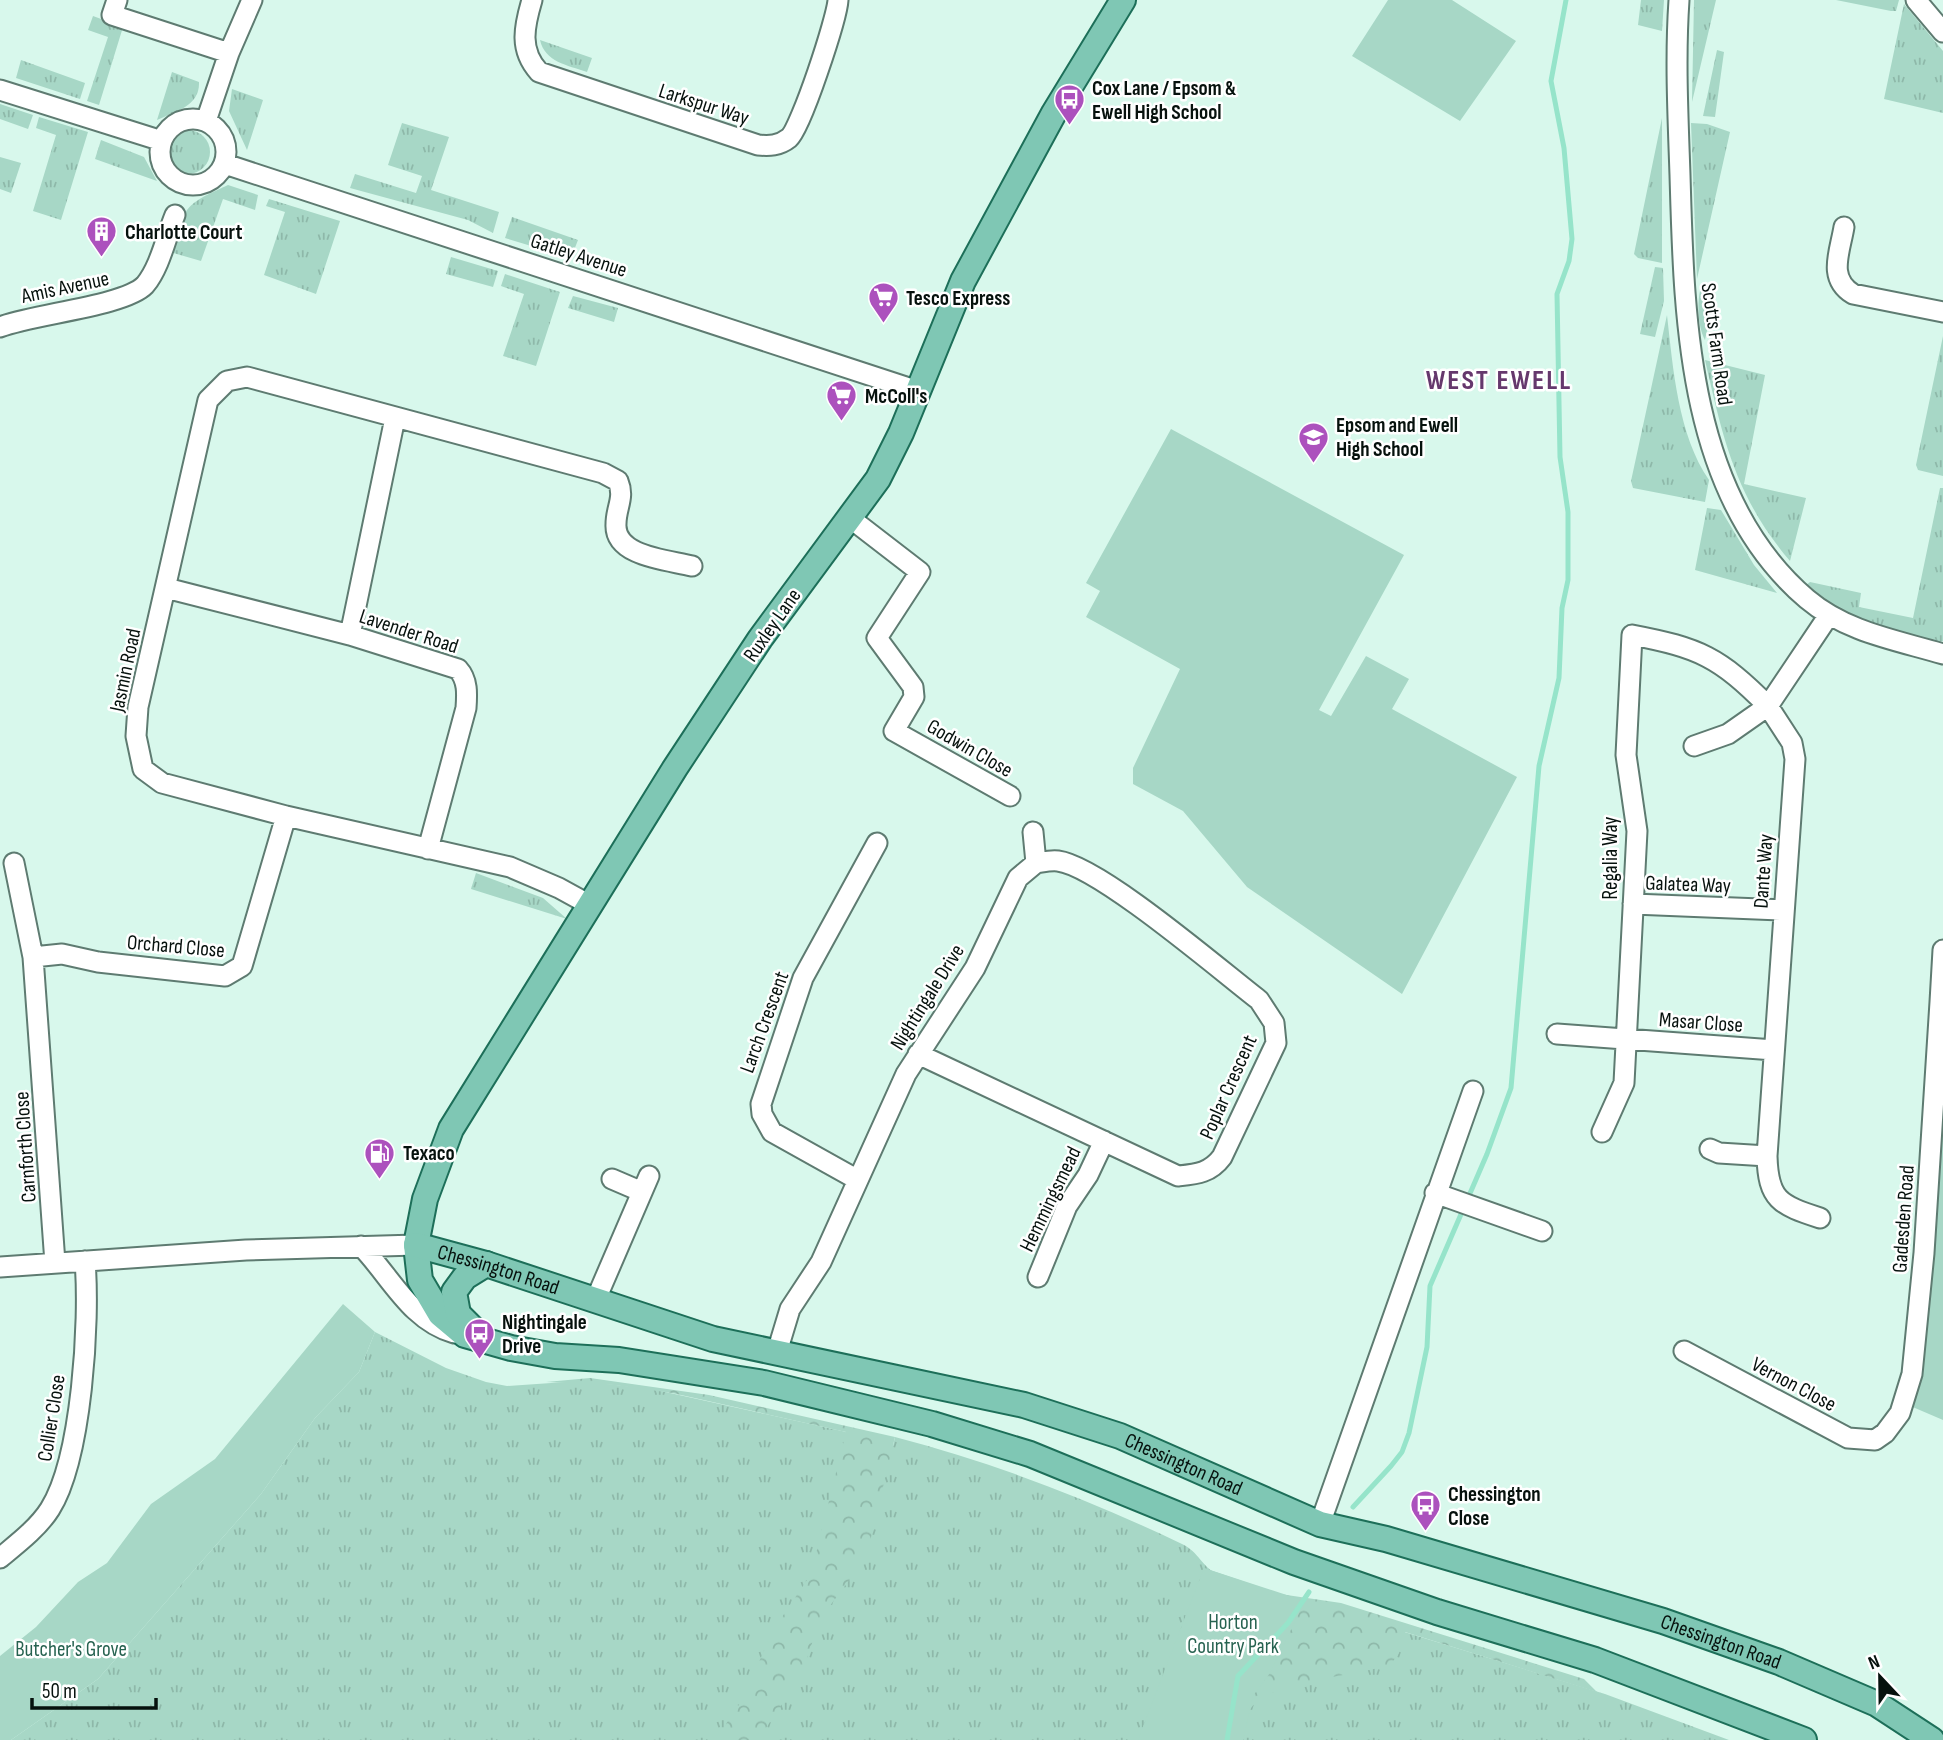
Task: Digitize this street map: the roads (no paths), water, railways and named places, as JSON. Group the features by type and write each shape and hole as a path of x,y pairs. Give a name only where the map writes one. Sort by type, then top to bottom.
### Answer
{"main road":[{"name":"Ruxley Lane","path":"416,1245 432,1175 451,1129 753,650 850,518 883,468 963,281 985,238 1054,113 1123,0"},
{"name":"Chessington Road","path":"1804,1740 1595,1660 1437,1612 1294,1562 1053,1463 944,1427 861,1404 764,1383 620,1360 555,1356 465,1335 440,1314 426,1294 419,1277 416,1245 486,1264 596,1299 630,1314 713,1339 1024,1405 1120,1436 1320,1524 1386,1539 1663,1621 1831,1682 1877,1704 1932,1740"},
{"path":"486,1264 465,1277 454,1292 454,1303 458,1314 496,1344"}],"street":[{"path":"117,0 112,15 229,53"},
{"path":"206,121 229,53 252,0"},
{"name":"Larkspur Way","path":"532,0 524,27 525,47 530,61 539,72 758,145 769,146 788,139 800,121 838,0"},
{"name":"Scotts Farm Road","path":"1679,0 1676,72 1681,237 1694,372 1708,435 1727,487 1758,542 1795,588 1829,615 1868,633 1943,654"},
{"path":"1916,0 1943,32"},
{"path":"0,90 162,141"},
{"path":"189,119 206,121 223,136 227,153 225,164 208,182 197,185 183,184 165,169 160,153 162,141 178,123 189,119"},
{"name":"Gatley Avenue","path":"225,164 918,391"},
{"name":"Amis Avenue","path":"0,327 22,318 135,294 150,277 175,215"},
{"path":"1844,227 1836,272 1842,288 1853,294 1943,312"},
{"name":"Jasmin Road","path":"590,905 510,867 286,816 162,783 143,769 136,736 138,707 208,400 227,381 247,377 604,473 618,481 622,491 615,526 620,540 630,550 692,566"},
{"path":"350,635 396,418"},
{"name":"Godwin Close","path":"850,518 920,572 877,638 914,687 914,697 894,731 1010,796"},
{"name":"Lavender Road","path":"166,588 350,635 447,664 463,675 468,692 466,708 428,849"},
{"path":"1694,746 1728,734 1768,706 1829,615"},
{"name":"Dante Way","path":"1632,635 1688,646 1718,662 1768,706 1792,743 1795,759 1767,1156 1768,1182 1772,1194 1796,1210 1820,1218"},
{"name":"Regalia Way","path":"1625,1040 1637,831 1626,755 1632,635"},
{"name":"Orchard Close","path":"33,957 62,954 118,964 225,976 233,974 242,966 286,816"},
{"path":"1033,832 1037,863"},
{"name":"Larch Crescent","path":"858,1180 772,1132 762,1114 761,1104 807,971 877,843"},
{"name":"Poplar Crescent","path":"918,1054 1178,1176 1205,1173 1215,1167 1276,1043 1274,1023 1259,1000 1112,888 1069,864 1058,861 1037,863"},
{"name":"Carnforth Close","path":"14,863 33,957 55,1263"},
{"name":"Nightingale Drive","path":"777,1352 790,1309 821,1262 918,1054 975,968 1018,878 1037,863"},
{"name":"Galatea Way","path":"1633,904 1783,910"},
{"name":"Gadesden Road","path":"1885,1433 1899,1413 1912,1374 1924,1253 1943,950"},
{"name":"Masar Close","path":"1557,1034 1774,1050"},
{"path":"1602,1132 1624,1083 1625,1040"},
{"path":"1320,1524 1473,1091"},
{"name":"Hemmingsmead","path":"1038,1277 1067,1206 1088,1175 1104,1141"},
{"path":"1710,1149 1719,1153 1767,1156"},
{"path":"596,1299 645,1184 612,1179"},
{"path":"1435,1193 1542,1231"},
{"name":"Chessington Road","path":"0,1267 416,1245"},
{"name":"Chessington Road","path":"361,1246 380,1266 405,1302 439,1328 465,1335"},
{"name":"Collier Close","path":"0,1558 49,1511 62,1485 69,1460 88,1325 85,1261"},
{"name":"Vernon Close","path":"1684,1351 1847,1438 1875,1440 1885,1433"}],"waterway":[{"path":"1353,1507 1402,1452 1409,1433 1427,1347 1430,1286 1487,1154 1511,1088 1539,766 1559,678 1562,608 1568,580 1568,512 1560,457 1557,294 1569,261 1572,239 1564,148 1551,81 1566,0"},
{"path":"1227,1740 1238,1676 1288,1623 1309,1592"}],"place":[{"name":"Cox Lane / Epsom & Ewell High School","path":"1069,127"},
{"name":"Charlotte Court","path":"102,259"},
{"name":"Tesco Express","path":"883,325"},
{"name":"McColl's","path":"842,423"},
{"name":"Epsom and Ewell High School","path":"1313,464"},
{"name":"Texaco","path":"380,1180"},
{"name":"Nightingale Drive","path":"479,1361"},
{"name":"Chessington Close","path":"1425,1533"}],"district":[{"name":"WEST EWELL","path":"1499,379"}],"park label":[{"name":"Horton Country Park","path":"1233,1634"},
{"name":"Butcher's Grove","path":"71,1649"}]}
